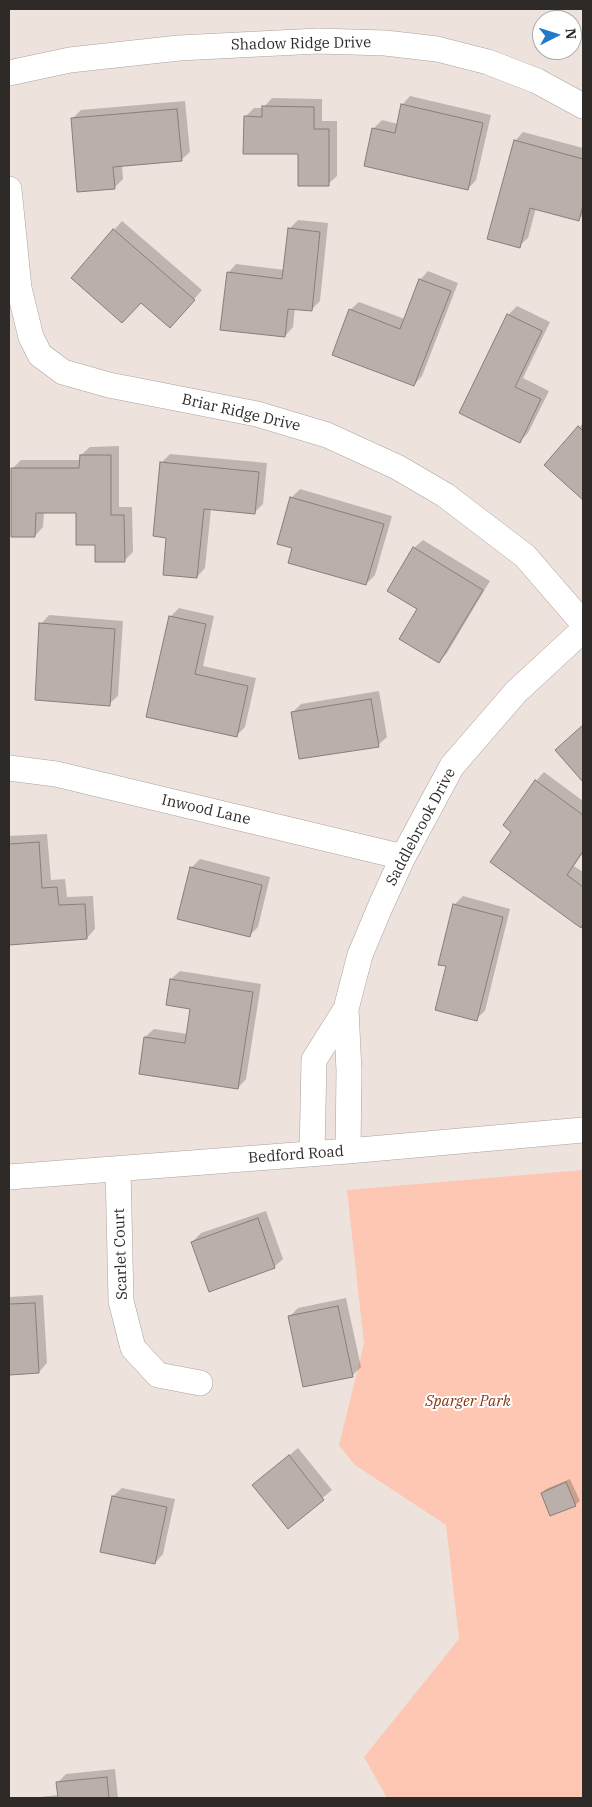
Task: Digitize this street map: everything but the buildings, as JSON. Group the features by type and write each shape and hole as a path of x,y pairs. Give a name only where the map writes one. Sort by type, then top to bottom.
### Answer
{"street":[{"name":"Shadow Ridge Drive","path":"9,73 70,60 179,48 318,41 385,43 437,49 488,62 537,81 583,106"},
{"name":"Briar Ridge Drive","path":"9,189 19,288 30,337 40,356 63,372 109,385 257,414 327,435 397,467 445,495 525,556 583,623"},
{"name":"Saddlebrook Drive","path":"348,1151 349,1071 346,1009 360,955 402,857 452,766 516,692 583,630"},
{"name":"Inwood Lane","path":"9,768 56,774 402,857"},
{"name":"Saddlebrook Drive","path":"312,1154 314,1060 346,1009"},
{"name":"Bedford Road","path":"9,1177 312,1154 583,1130"},
{"name":"Scarlet Court","path":"118,1169 121,1301 133,1348 158,1375 200,1383"}],"green space":[{"name":"Sparger Park","path":"583,1170 583,1798 387,1798 364,1757 459,1639 446,1525 355,1465 339,1445 364,1344 347,1190"}]}
